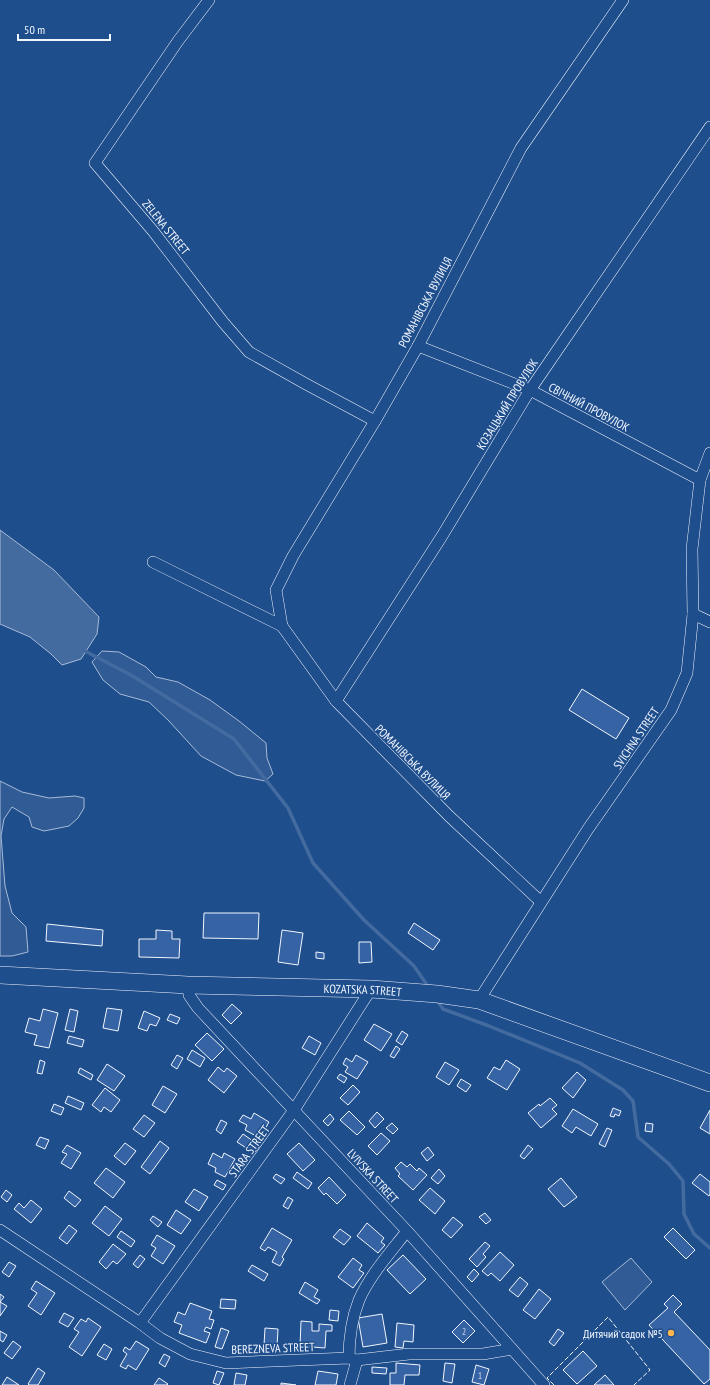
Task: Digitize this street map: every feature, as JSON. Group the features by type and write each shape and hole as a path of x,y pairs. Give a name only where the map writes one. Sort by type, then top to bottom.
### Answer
{"main road":[{"name":"KOZATSKA STREET","path":"0,975 188,985 371,989 479,1000 710,1083"}],"street":[{"name":"ZELENA STREET","path":"209,0 178,41 96,163 153,231 223,322 249,352 375,421"},
{"name":"РОМАНІВСЬКА ВУЛИЦЯ","path":"541,902 449,816 336,701 282,626 276,590 293,556 375,421 418,346 521,148 623,0"},
{"name":"КОЗАЦЬКИЙ ПРОВУЛОК","path":"336,701 442,536 530,390 710,127"},
{"name":"СВІЧНИЙ ПРОВУЛОК","path":"418,346 530,390 700,480"},
{"name":"SVICHNA STREET","path":"479,1000 588,829 671,710 687,674 693,614 692,549 700,480 710,453"},
{"name":"РОМАНІВСЬКА ВУЛИЦЯ","path":"153,562 282,626"},
{"path":"693,614 710,622"},
{"name":"LVIVSKA STREET","path":"188,985 188,995 198,1008 407,1232 544,1385"},
{"name":"STARA STREET","path":"140,1323 294,1110 371,989"},
{"name":"BEREZNEVA STREET","path":"0,1230 140,1323 160,1338 190,1354 226,1364 353,1359 410,1354 483,1354 512,1349"},
{"path":"350,1385 353,1359 349,1345 359,1300 378,1269 407,1232"}],"shaded area":[{"path":"0,530 54,570 99,617 97,634 81,659 62,665 30,637 0,624"},
{"path":"102,651 119,652 146,667 156,677 178,682 210,700 266,743 267,758 273,774 265,781 236,775 201,756 168,720 149,702 120,694 103,680 92,662"},
{"path":"0,781 22,792 49,798 75,796 84,798 84,808 78,818 69,826 44,831 32,827 29,817 12,807 4,819 1,836 5,886 12,913 26,927 28,952 12,956 0,956"},
{"path":"631,1258 652,1282 625,1310 602,1282"}],"building":[{"path":"582,689 629,718 616,739 569,710"},
{"path":"204,913 259,913 258,939 203,938"},
{"path":"414,923 440,940 433,950 408,933"},
{"path":"47,924 103,930 102,946 46,941"},
{"path":"156,930 172,931 172,939 180,939 179,958 139,957 139,939 156,939"},
{"path":"282,930 303,933 298,965 278,962"},
{"path":"359,942 371,942 372,962 359,963"},
{"path":"316,952 324,953 324,959 316,958"},
{"path":"232,1004 242,1013 231,1024 222,1015"},
{"path":"107,1008 122,1010 118,1031 103,1028"},
{"path":"43,1009 58,1013 49,1048 34,1045 37,1035 25,1032 29,1018 40,1021"},
{"path":"70,1009 78,1011 74,1032 65,1030"},
{"path":"144,1011 160,1018 156,1026 150,1024 147,1031 138,1028"},
{"path":"170,1014 180,1018 177,1024 167,1020"},
{"path":"374,1024 392,1034 381,1051 364,1040"},
{"path":"402,1031 408,1035 402,1045 396,1041"},
{"path":"207,1033 224,1049 212,1061 195,1045"},
{"path":"69,1036 84,1040 82,1047 67,1043"},
{"path":"309,1036 321,1043 315,1055 302,1048"},
{"path":"396,1046 400,1049 394,1058 390,1056"},
{"path":"192,1050 205,1058 200,1067 187,1059"},
{"path":"177,1055 183,1058 177,1069 171,1065"},
{"path":"356,1055 368,1062 357,1079 345,1072 348,1067 343,1064 346,1058 352,1062"},
{"path":"40,1060 45,1062 42,1074 37,1073"},
{"path":"506,1060 520,1069 507,1090 487,1078 494,1067 500,1070"},
{"path":"445,1062 459,1070 449,1085 436,1077"},
{"path":"107,1064 125,1076 114,1091 97,1080"},
{"path":"218,1067 224,1072 227,1068 237,1076 224,1093 208,1080"},
{"path":"80,1068 93,1075 91,1080 78,1073"},
{"path":"577,1072 586,1080 573,1098 562,1088"},
{"path":"340,1074 347,1078 344,1083 337,1078"},
{"path":"461,1079 471,1085 466,1092 457,1086"},
{"path":"353,1085 360,1092 348,1105 340,1098"},
{"path":"163,1086 177,1094 165,1113 152,1105"},
{"path":"105,1088 120,1100 111,1112 104,1107 101,1112 92,1105"},
{"path":"68,1096 84,1103 81,1110 65,1103"},
{"path":"550,1098 557,1105 552,1109 557,1114 541,1128 528,1113 539,1104 540,1106"},
{"path":"54,1104 64,1108 61,1115 51,1111"},
{"path":"613,1108 621,1111 619,1116 615,1114 614,1117 610,1116"},
{"path":"573,1109 598,1124 591,1136 576,1127 572,1133 562,1126"},
{"path":"710,1110 710,1134 700,1128"},
{"path":"349,1111 365,1127 357,1135 340,1120"},
{"path":"377,1112 384,1119 375,1128 369,1121"},
{"path":"254,1113 269,1122 260,1138 245,1130 247,1125 239,1121 243,1115 251,1119"},
{"path":"330,1114 334,1119 328,1126 323,1121"},
{"path":"144,1115 155,1123 144,1137 133,1129"},
{"path":"221,1120 227,1123 221,1134 216,1130"},
{"path":"392,1123 398,1129 393,1134 386,1128"},
{"path":"646,1123 653,1124 652,1132 645,1131"},
{"path":"607,1128 612,1130 605,1147 599,1144"},
{"path":"381,1133 390,1141 377,1155 368,1146"},
{"path":"243,1134 260,1146 254,1153 237,1142"},
{"path":"40,1137 49,1140 45,1149 36,1145"},
{"path":"160,1141 169,1148 150,1174 141,1167"},
{"path":"125,1143 136,1151 125,1165 114,1156"},
{"path":"299,1143 315,1160 303,1171 287,1154"},
{"path":"67,1145 81,1153 71,1169 61,1163 67,1154 62,1152"},
{"path":"528,1145 533,1149 524,1159 520,1156"},
{"path":"428,1147 434,1155 427,1161 421,1153"},
{"path":"213,1153 222,1158 224,1153 235,1159 225,1177 215,1172 216,1168 208,1164"},
{"path":"401,1162 407,1167 410,1164 417,1171 419,1168 427,1175 413,1190 398,1176 400,1174 395,1168"},
{"path":"106,1168 125,1182 113,1198 94,1183"},
{"path":"439,1169 445,1176 438,1184 431,1178"},
{"path":"297,1172 312,1183 308,1189 293,1178"},
{"path":"276,1174 285,1179 281,1184 273,1178"},
{"path":"700,1174 710,1182 709,1196 692,1183"},
{"path":"329,1177 346,1195 337,1204 326,1193 324,1195 318,1188"},
{"path":"561,1178 577,1197 564,1207 548,1189"},
{"path":"217,1180 226,1185 223,1190 214,1185"},
{"path":"430,1188 445,1201 435,1214 419,1200"},
{"path":"194,1189 208,1197 199,1211 185,1202"},
{"path":"6,1190 12,1195 7,1202 1,1197"},
{"path":"69,1191 81,1200 75,1207 64,1198"},
{"path":"288,1197 293,1200 288,1209 283,1206"},
{"path":"31,1200 42,1209 31,1223 14,1209 19,1203 24,1208"},
{"path":"105,1206 122,1219 109,1236 92,1223"},
{"path":"176,1210 191,1220 181,1234 167,1225"},
{"path":"485,1213 491,1220 486,1224 479,1217"},
{"path":"153,1216 162,1222 158,1227 150,1220"},
{"path":"453,1217 463,1225 451,1238 442,1230"},
{"path":"367,1223 384,1238 381,1242 385,1245 378,1253 357,1236"},
{"path":"69,1225 77,1231 67,1244 59,1238"},
{"path":"272,1228 292,1240 282,1257 284,1259 280,1266 272,1262 277,1252 268,1247 265,1251 260,1248"},
{"path":"673,1228 695,1250 686,1259 664,1237"},
{"path":"340,1229 351,1237 344,1245 333,1237"},
{"path":"121,1231 135,1241 131,1247 117,1237"},
{"path":"157,1235 175,1246 163,1264 151,1256 156,1248 151,1245"},
{"path":"485,1242 490,1246 483,1254 486,1257 477,1267 469,1259"},
{"path":"113,1244 126,1254 117,1264 113,1261 106,1269 99,1262"},
{"path":"500,1252 514,1265 500,1281 491,1273 488,1276 482,1271"},
{"path":"140,1255 145,1259 138,1268 133,1264"},
{"path":"403,1255 426,1279 410,1294 387,1270"},
{"path":"353,1258 362,1265 359,1270 364,1273 353,1288 338,1277"},
{"path":"9,1262 16,1266 9,1277 2,1272"},
{"path":"252,1265 268,1274 264,1281 248,1271"},
{"path":"474,1269 479,1274 472,1282 467,1277"},
{"path":"520,1277 528,1284 518,1297 509,1290"},
{"path":"36,1281 55,1293 41,1315 28,1306 37,1293 31,1289"},
{"path":"305,1282 318,1290 314,1297 320,1300 317,1304 299,1293"},
{"path":"539,1289 551,1299 535,1319 523,1310"},
{"path":"0,1294 4,1297 0,1302"},
{"path":"673,1295 682,1304 674,1312 710,1350 710,1379 704,1384 649,1325 668,1308 664,1304"},
{"path":"221,1299 236,1300 235,1309 220,1308"},
{"path":"0,1302 7,1306 0,1316"},
{"path":"190,1303 212,1311 209,1319 214,1320 211,1329 206,1327 204,1331 210,1333 206,1343 179,1333 182,1325 174,1322 178,1312 185,1315"},
{"path":"330,1310 339,1311 338,1321 329,1320"},
{"path":"64,1313 74,1318 68,1327 59,1322"},
{"path":"382,1314 387,1343 363,1347 358,1318"},
{"path":"88,1318 101,1327 82,1356 69,1347 79,1332 74,1329 81,1319 86,1322"},
{"path":"464,1320 475,1331 463,1343 452,1332"},
{"path":"301,1321 312,1322 312,1331 319,1331 319,1324 332,1325 332,1331 326,1331 325,1348 300,1346"},
{"path":"397,1323 414,1325 413,1342 404,1341 403,1348 395,1347"},
{"path":"221,1328 229,1331 222,1349 215,1347"},
{"path":"265,1328 278,1329 277,1346 264,1345"},
{"path":"558,1329 564,1333 554,1346 549,1342"},
{"path":"0,1331 7,1335 3,1342 0,1340"},
{"path":"13,1341 21,1347 12,1359 4,1353"},
{"path":"136,1341 149,1349 136,1370 128,1365 126,1369 120,1366 127,1354 123,1351 125,1347 130,1350"},
{"path":"104,1344 112,1349 106,1360 97,1355"},
{"path":"583,1351 597,1366 577,1384 563,1370"},
{"path":"164,1354 170,1357 165,1367 159,1363"},
{"path":"396,1363 420,1365 419,1375 405,1375 404,1385 390,1385 390,1373 396,1373"},
{"path":"445,1363 455,1364 452,1383 443,1381"},
{"path":"476,1365 489,1369 484,1385 472,1382"},
{"path":"372,1367 387,1368 386,1374 372,1373"},
{"path":"38,1368 45,1373 38,1385 29,1385 28,1384"},
{"path":"217,1371 224,1373 219,1385 213,1383"},
{"path":"318,1371 338,1374 336,1385 315,1385"},
{"path":"236,1373 247,1375 245,1385 234,1385"},
{"path":"605,1375 614,1385 594,1385"},
{"path":"7,1377 19,1385 2,1385"},
{"path":"159,1378 168,1384 154,1385"},
{"path":"281,1383 296,1385 281,1385"}],"waterway":[{"path":"83,650 131,675 234,739 288,808 313,863 364,920 414,966 429,988"},
{"path":"437,1000 443,1009 580,1063 623,1090 633,1101 638,1137 669,1164 683,1181 684,1214 694,1234 710,1248"}],"fence":[{"path":"554,1385 547,1378 608,1317 650,1370 634,1385"}],"place":[{"name":"Дитячий садок №5","path":"671,1333"}]}
